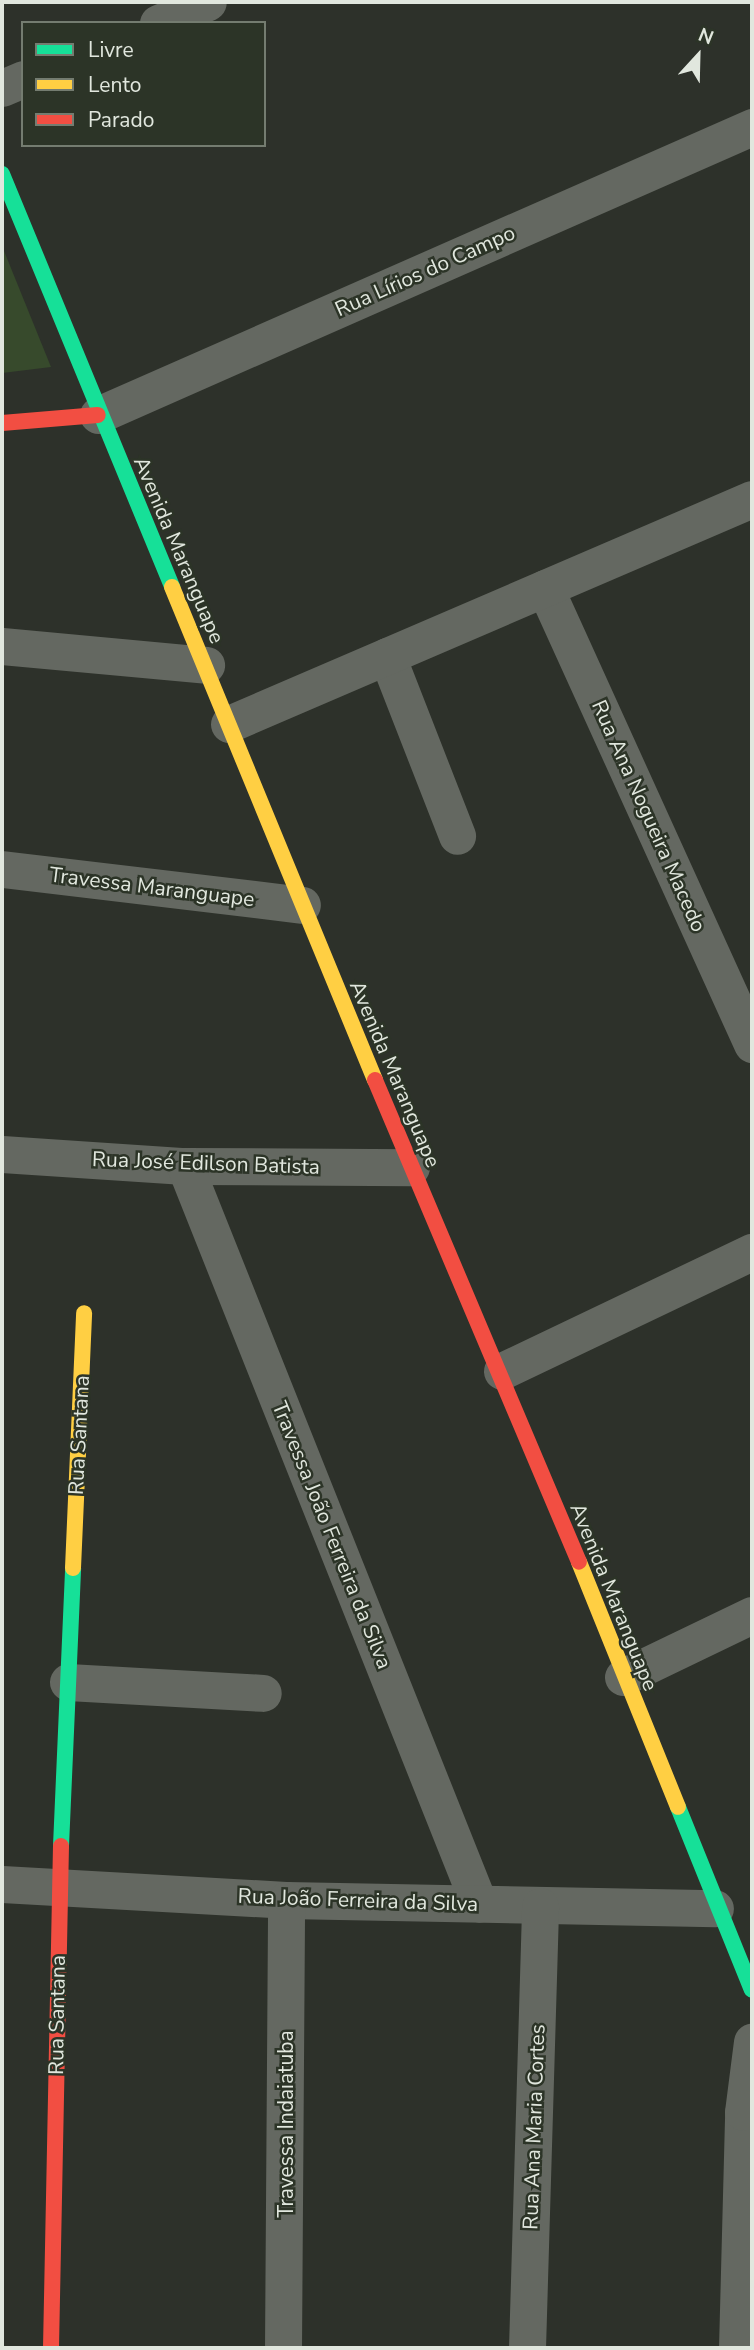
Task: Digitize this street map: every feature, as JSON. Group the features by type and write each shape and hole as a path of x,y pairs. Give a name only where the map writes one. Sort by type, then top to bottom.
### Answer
{"main road":[{"name":"Avenida Maranguape","path":"2,174 98,415 206,665 411,1167 502,1371 715,1908 751,1981"},
{"path":"2,423 98,415"},
{"name":"Rua Santana","path":"51,2348 59,1887 84,1313"}],"street":[{"path":"163,21 208,2"},
{"path":"2,88 21,80"},
{"name":"Rua Lírios do Campo","path":"98,415 752,127"},
{"path":"229,724 545,588 750,506"},
{"name":"Rua Ana Nogueira Macedo","path":"545,588 752,1044"},
{"path":"2,646 206,665"},
{"path":"387,656 457,836"},
{"name":"Travessa Maranguape","path":"2,869 302,905"},
{"name":"Rua José Edilson Batista","path":"2,1154 185,1166 411,1167"},
{"name":"Travessa João Ferreira da Silva","path":"185,1166 479,1904"},
{"path":"502,1371 752,1252"},
{"path":"623,1676 752,1615"},
{"path":"68,1682 262,1693"},
{"name":"Rua João Ferreira da Silva","path":"2,1884 286,1900 715,1908"},
{"name":"Travessa Indaiatuba","path":"283,2348 286,1900"},
{"name":"Rua Ana Maria Cortes","path":"527,2348 540,1906"},
{"path":"737,2348 743,2112 752,2042"}],"green space":[{"path":"2,246 51,367 2,373"}],"traffic: fast":[{"path":"2,174 172,587"},
{"path":"61,1846 73,1568"},
{"path":"678,1807 752,1990"}],"traffic: slow":[{"path":"172,587 375,1080"},
{"path":"73,1568 84,1313"},
{"path":"579,1562 678,1807"}],"traffic: jam":[{"path":"2,423 98,415"},
{"path":"375,1080 579,1562"},
{"path":"51,2348 61,1846"}]}
